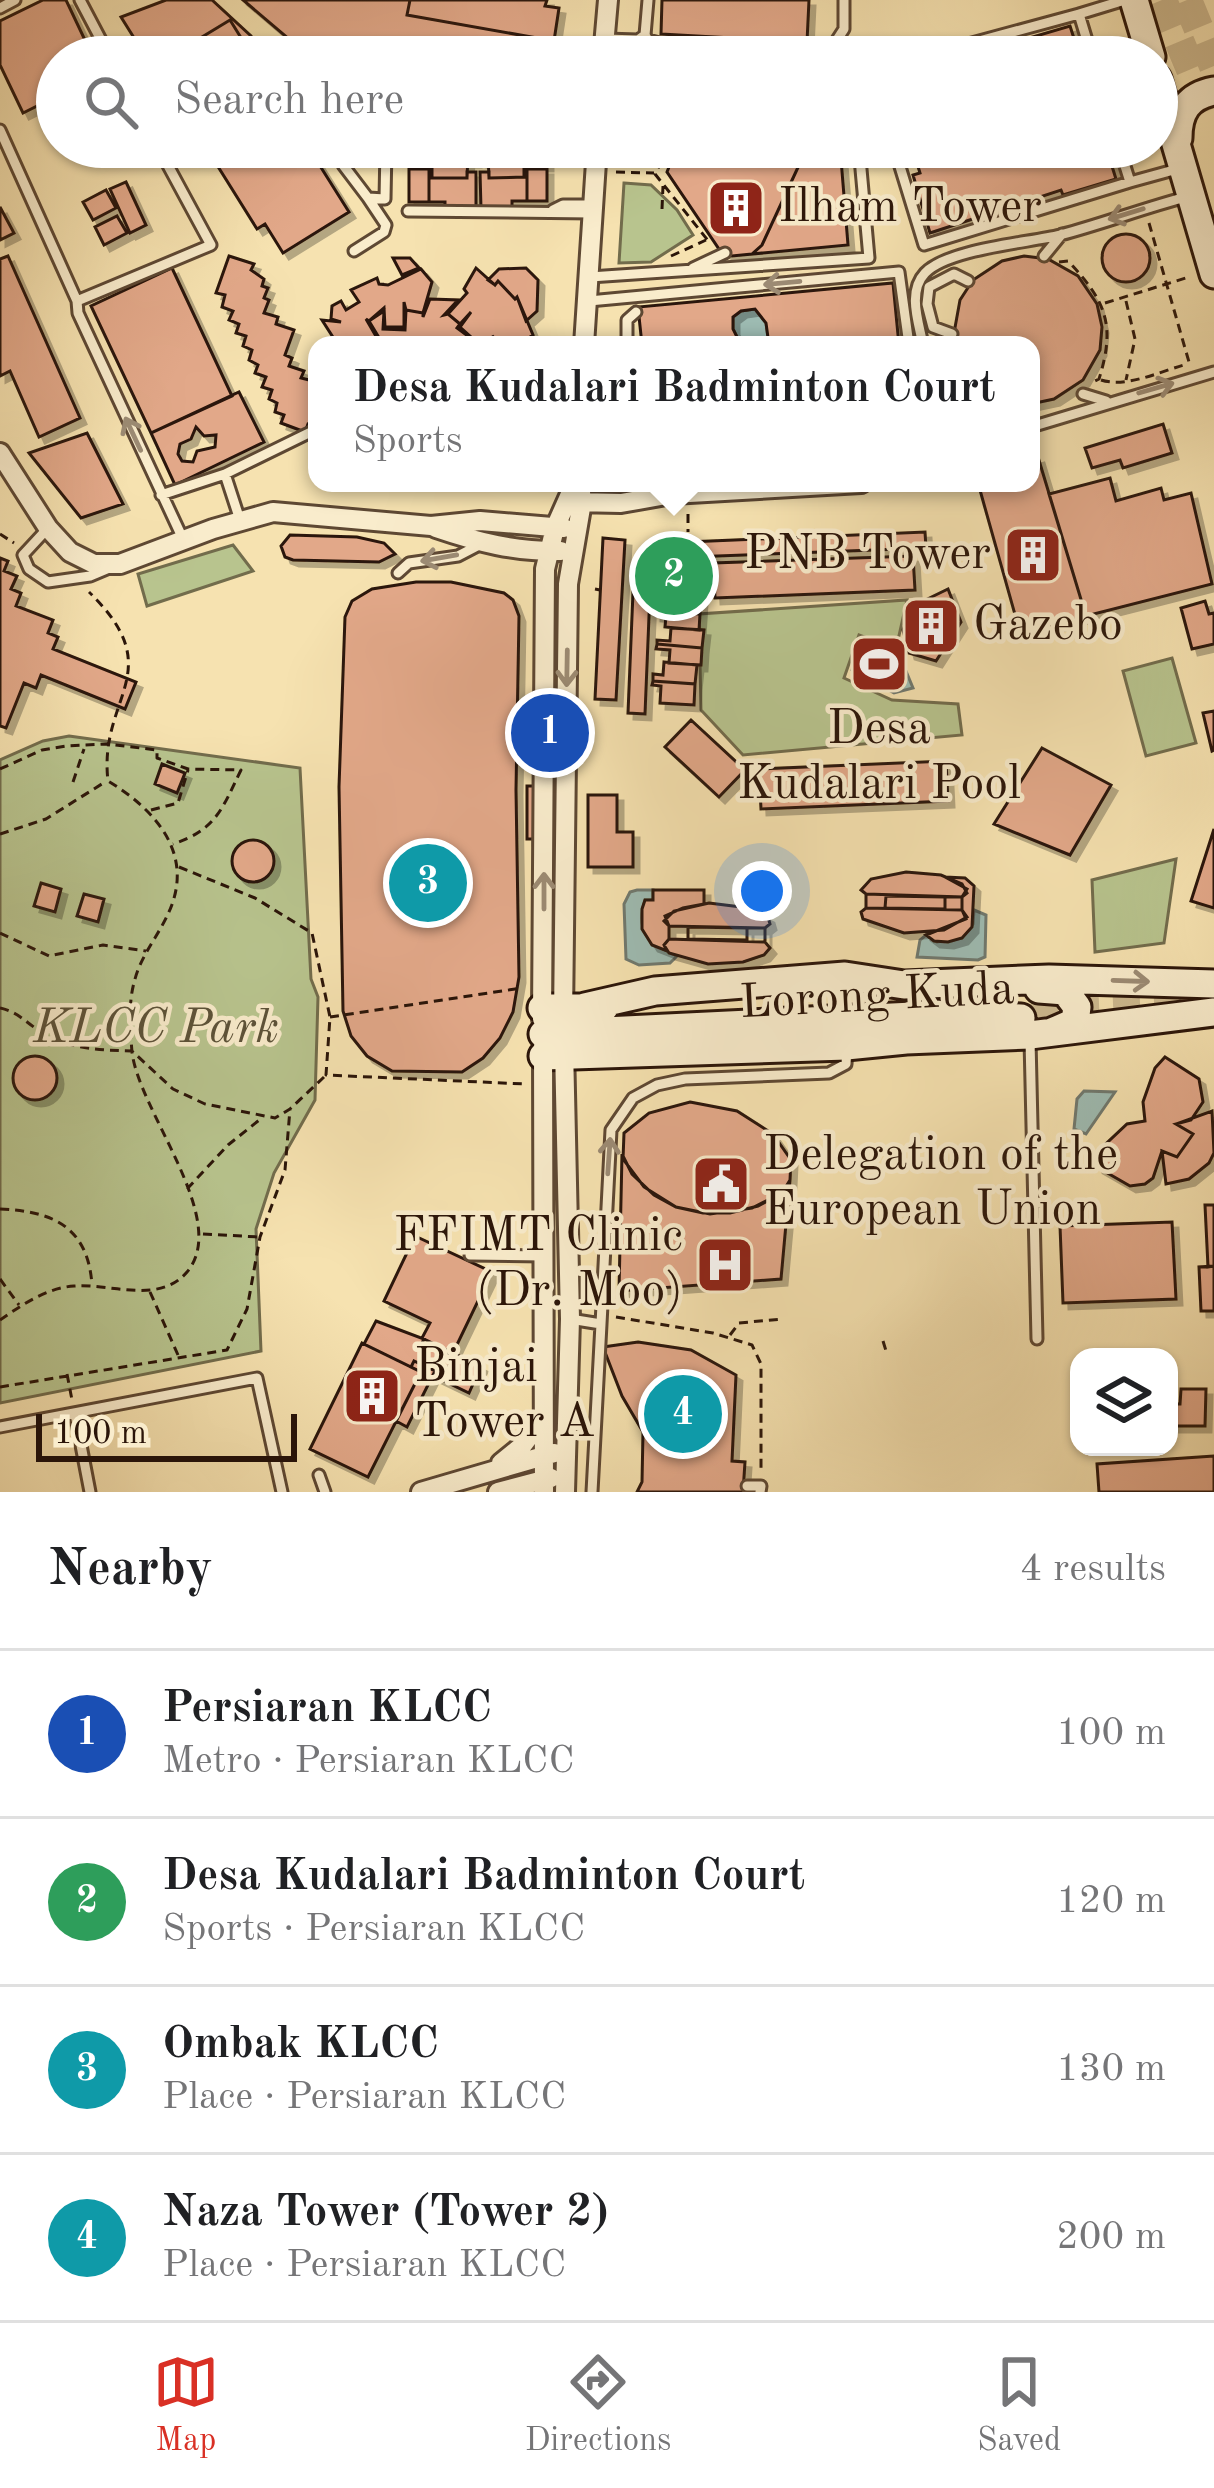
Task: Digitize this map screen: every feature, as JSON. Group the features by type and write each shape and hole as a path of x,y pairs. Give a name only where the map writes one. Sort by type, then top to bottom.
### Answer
{"street":[{"path":"605,36 608,0"},
{"path":"1129,0 1143,36"},
{"path":"1179,161 1182,110 1193,98 1214,91"},
{"path":"1178,157 1190,196 1202,276"},
{"path":"584,336 595,168"},
{"path":"0,453 48,528 70,552 94,564 120,564 274,512 431,526 480,521 565,528"},
{"path":"498,1492 565,1483 570,1319 553,1023 545,569 576,492 621,502 688,492"},
{"path":"431,526 482,544 572,551"},
{"path":"544,1486 544,1256 572,551 565,528"},
{"name":"Lorong Kuda","path":"553,1023 655,991 794,979 845,976 904,985 1013,981 1214,984"},
{"path":"553,1023 934,1015 1033,1029 1075,1022 1073,998 1055,988 1032,988 1013,981"},
{"name":"Lorong Kuda","path":"553,1023 648,1012 806,1006 859,1012 932,1008"},
{"name":"Lorong Kuda","path":"553,1023 847,1046 1214,1012"},
{"path":"482,1474 523,1445 546,1414"},
{"path":"421,1492 566,1450"}],"lane":[{"path":"0,8 15,0"},
{"path":"80,0 99,36"},
{"path":"645,35 649,0"},
{"path":"839,36 844,29 844,0"},
{"path":"998,36 1129,0"},
{"path":"1079,14 1086,36"},
{"path":"0,130 77,301 77,313 183,539"},
{"path":"77,301 211,245 169,168"},
{"path":"345,168 386,225 384,232 354,251"},
{"path":"368,198 385,199 386,168"},
{"path":"588,277 774,265 808,257 868,258 861,168"},
{"path":"900,168 924,245 1163,168"},
{"path":"1126,168 1130,182"},
{"path":"922,336 917,284 929,268 1190,196"},
{"path":"408,211 592,210"},
{"path":"1044,256 1062,234"},
{"path":"688,270 722,254"},
{"path":"755,257 774,265"},
{"path":"586,301 692,296 899,272 905,336"},
{"path":"952,334 933,327 927,304 929,287 954,274 968,281"},
{"path":"627,336 627,320 636,312"},
{"path":"1040,424 1214,372"},
{"path":"1085,389 1108,402"},
{"path":"161,495 225,474 308,433"},
{"path":"225,474 241,523"},
{"path":"48,528 23,555 29,569 48,582 90,576 120,564"},
{"path":"398,573 410,563 458,556 482,544"},
{"path":"844,989 904,985"},
{"path":"718,998 783,994"},
{"path":"1033,1029 1036,1340"},
{"path":"716,1039 906,1040"},
{"path":"592,1492 611,1130 633,1097 657,1085 685,1079 829,1073 846,1064 847,1046"},
{"path":"470,1255 544,1256"},
{"path":"570,1319 601,1319"},
{"path":"0,1427 256,1378 282,1492"},
{"path":"75,1414 90,1492"},
{"path":"319,1475 325,1492"},
{"path":"747,1486 760,1489"}],"path":[{"path":"656,173 658,168"},
{"path":"616,172 656,173"},
{"path":"656,173 722,254"},
{"path":"662,209 663,184"},
{"path":"1149,223 1190,364"},
{"path":"1058,262 1068,261 1102,304 1108,331 1099,380 1085,389"},
{"path":"1102,304 1202,276"},
{"path":"1125,298 1135,339 1126,382"},
{"path":"1099,380 1126,382 1202,361"},
{"path":"687,506 688,532"},
{"path":"0,535 11,539 23,555"},
{"path":"88,592 112,615 128,648 130,676 107,744 108,781"},
{"path":"0,769 42,750 107,744 157,750 157,758 188,769 242,770 223,807 201,835 173,844"},
{"path":"73,782 86,746"},
{"path":"149,811 178,803 188,769"},
{"path":"0,1320 46,1293 71,1286 149,1291 174,1284 200,1249 201,1234 187,1189 136,1075 132,1051 133,985 171,910 178,867 173,844 149,811 108,781"},
{"path":"0,834 46,819 108,781"},
{"path":"0,1008 16,1012 67,1044 103,1052 132,1051 173,1088 194,1098 275,1118 290,1109 326,1075 330,1017 312,933 255,898 178,867"},
{"path":"0,933 49,956 104,945 148,951"},
{"path":"330,1017 553,1023"},
{"path":"326,1075 526,1084"},
{"path":"194,1098 197,1092"},
{"path":"0,1387 226,1350 247,1309 260,1237 285,1170 290,1109"},
{"path":"187,1189 228,1145 264,1116"},
{"path":"0,1209 32,1210 75,1234 90,1265 92,1287"},
{"path":"201,1234 260,1237"},
{"path":"0,1280 20,1306"},
{"path":"149,1291 179,1358"},
{"path":"601,1319 752,1345 760,1364 760,1489"},
{"path":"728,1338 740,1324 782,1319"},
{"path":"884,1341 887,1354"},
{"path":"68,1374 75,1414"}],"green space":[{"path":"624,183 651,185 677,210 693,235 651,262 619,263"},
{"path":"233,545 253,571 147,606 138,574"},
{"path":"653,562 695,562 695,591 654,591"},
{"path":"907,600 896,649 859,635 844,678 892,700 958,704 962,735 743,755 701,710 699,614"},
{"path":"1172,658 1196,743 1146,756 1123,671"},
{"name":"KLCC Park","path":"69,736 300,768 311,979 318,997 315,1100 274,1173 256,1229 261,1351 0,1403 0,760 43,741"},
{"path":"1176,859 1164,943 1095,952 1092,880"}],"water":[{"path":"755,309 766,323 768,336 736,336 733,317"},
{"name":"Desa Kudalari Pool","path":"861,641 901,659 913,688 894,693 852,670"},
{"path":"653,890 653,900 645,900 642,911 643,929 659,947 677,956 670,963 639,965 626,959 624,904 630,892"},
{"path":"974,910 986,915 985,957 917,957 920,940 926,935 937,942 962,938 973,924"},
{"path":"1084,1091 1115,1092 1086,1134 1074,1129 1077,1099"}],"building":[{"path":"43,0 66,0 83,36 36,36 36,106 23,113 0,65 0,21"},
{"path":"166,0 212,0 251,36 240,36 230,20 204,36 133,36 121,17"},
{"path":"243,0 410,0 407,15 526,36 285,36"},
{"path":"410,0 547,0 545,6 559,8 555,36 526,36 407,15"},
{"path":"662,0 809,0 807,36 661,34"},
{"path":"230,20 240,36 204,36"},
{"path":"1070,26 1073,36 1036,36"},
{"path":"219,168 321,168 349,212 283,253 265,224 257,229"},
{"path":"429,168 432,178 467,178 467,172 476,172 476,209 445,209 445,202 429,202"},
{"path":"432,168 467,168 467,178 432,178"},
{"path":"489,168 524,168 524,177 489,178"},
{"path":"527,168 527,201 512,201 512,209 481,209 480,172 489,172 489,178 524,177"},
{"name":"Ilham Tower","path":"669,168 798,168 762,245 752,254 732,256 719,249"},
{"path":"798,168 842,168 848,245 752,254 762,245"},
{"path":"918,168 1113,168 1116,179 1063,195 1061,190 930,233 913,175 920,173"},
{"path":"409,169 429,169 429,202 409,202"},
{"path":"527,169 547,169 547,201 527,201"},
{"path":"126,182 146,225 130,233 110,189"},
{"path":"106,190 116,208 93,220 83,202"},
{"path":"0,207 14,233 0,240"},
{"path":"117,216 127,233 104,245 95,227"},
{"path":"1126,234 1143,241 1150,258 1143,275 1126,282 1109,275 1102,258 1109,241"},
{"path":"8,256 80,418 39,437 10,371 0,376 0,259"},
{"path":"229,256 254,264 251,270 264,279 262,286 268,288 264,298 269,300 264,313 278,317 276,324 294,330 285,355 292,358 289,366 304,371 301,378 308,380 305,432 281,423 284,415 275,412 277,403 269,399 272,390 262,387 266,377 255,373 258,365 249,360 252,350 243,346 246,336 236,333 239,324 229,320 233,311 222,307 225,295 216,293"},
{"path":"1024,256 1048,259 1078,276 1097,304 1100,350 1083,380 1054,399 1040,402 1040,336 954,336 960,300 973,280 1002,261"},
{"path":"393,258 410,258 419,268 402,275"},
{"path":"172,268 232,396 151,433 91,306"},
{"path":"476,268 495,285 498,281 517,297 533,335 470,336 460,327 471,312 460,324 448,314 467,293 464,289"},
{"path":"526,268 538,280 537,311 526,321 517,297 498,281 495,285 488,280 499,269"},
{"path":"421,269 432,282 423,313 406,310 404,302 404,327 385,327 384,308 366,319 376,336 332,336 322,320 341,322 331,319 332,306 341,301 346,310 359,302 351,290 377,278 379,284 388,285"},
{"path":"893,283 898,336 768,336 766,323 755,309 733,317 736,336 641,336 638,307"},
{"path":"430,299 458,300 444,315 460,324 457,328 468,336 378,336 369,321 384,311 383,329 405,330 406,310 423,313 423,317"},
{"path":"239,392 264,442 175,485 151,433","holes":["196,427 204,436 216,435 215,447 197,451 193,462 182,461 180,444 191,439"]},
{"path":"1163,424 1172,453 1123,468 1120,460 1092,468 1085,448"},
{"path":"87,433 123,504 81,518 29,453"},
{"name":"PNB Tower","path":"1040,464 1086,616 1021,636 981,492 1040,492"},
{"path":"1110,478 1116,501 1161,488 1164,500 1191,493 1212,584 1086,616 1049,494"},
{"path":"925,532 926,548 665,558 664,543"},
{"path":"290,535 357,537 384,543 395,554 379,562 293,560 285,557 281,546"},
{"path":"603,538 625,540 616,700 595,699"},
{"path":"913,556 915,590 715,598 713,563"},
{"path":"0,558 8,561 4,571 17,576 11,589 21,593 16,606 53,620 48,633 58,637 53,649 136,682 125,709 41,675 36,688 24,683 6,728 0,726"},
{"path":"451,582 504,593 513,600 519,616 519,977 513,1012 500,1038 462,1072 392,1071 367,1056 351,1036 343,1011 339,787 345,617 352,601 372,589"},
{"name":"Gazebo","path":"948,589 961,622 936,661 909,653 903,630 911,607"},
{"path":"633,592 650,592 645,714 628,713"},
{"path":"668,595 701,598 700,614 655,610 655,605 667,606"},
{"path":"1205,601 1209,614 1214,613 1214,644 1192,649 1181,608"},
{"path":"655,610 700,614 699,630 665,627 666,616 655,615"},
{"path":"671,628 704,630 702,648 657,644 657,640 670,641"},
{"path":"657,644 702,648 701,665 669,663 670,650 656,649"},
{"path":"664,662 697,665 695,684 653,681 653,674 663,675"},
{"path":"653,681 695,684 694,705 660,703 661,686 652,685"},
{"path":"1214,711 1214,750 1212,751 1203,713"},
{"path":"691,720 745,770 719,797 665,747"},
{"path":"1042,748 1111,785 1070,855 994,824"},
{"path":"946,761 948,801 761,809 759,769"},
{"path":"162,764 185,773 177,793 155,784"},
{"path":"527,786 538,786 538,839 527,839"},
{"path":"588,795 617,795 617,832 633,832 633,867 588,867"},
{"path":"1214,829 1214,908 1191,901"},
{"path":"253,840 268,846 274,861 268,876 253,882 238,876 232,861 238,846"},
{"path":"906,872 941,875 962,884 967,893 962,897 866,894 861,890 871,879"},
{"path":"945,877 965,878 974,886 972,927 962,938 948,942 926,935 966,919 962,897 967,889"},
{"path":"41,883 61,889 55,912 34,906"},
{"path":"653,890 704,890 704,904 665,916 667,951 652,945 642,929 642,909 645,900 653,900"},
{"path":"84,894 104,899 98,922 77,916"},
{"path":"866,894 962,897 962,910 866,908","holes":["886,896 945,897 945,909 885,908"]},
{"path":"886,896 945,897 945,909 885,908"},
{"path":"709,903 749,908 768,917 770,924 765,928 669,926 664,921 674,911"},
{"path":"866,908 962,910 967,917 944,930 904,933 863,919 861,912"},
{"path":"669,926 765,928 765,942 669,939","holes":["688,927 747,928 747,940 688,939"]},
{"path":"669,926 765,928 765,942 669,939"},
{"path":"688,927 747,928 747,940 688,939"},
{"path":"669,939 765,942 770,948 743,962 708,964 669,953 664,945"},
{"path":"35,1056 51,1062 57,1078 51,1094 35,1100 19,1094 13,1078 19,1062"},
{"path":"1165,1057 1199,1079 1203,1102 1191,1120 1176,1124 1193,1134 1177,1157 1162,1151 1153,1178 1130,1186 1097,1167 1093,1156 1127,1124 1145,1121 1143,1102 1155,1068"},
{"path":"690,1102 737,1111 773,1134 791,1160 790,1180 782,1193 752,1208 710,1214 676,1207 644,1187 623,1159 624,1133 649,1113"},
{"path":"1212,1111 1214,1153 1209,1163 1189,1179 1166,1184 1162,1151 1177,1157 1193,1134 1176,1124"},
{"path":"622,1154 632,1174 654,1195 676,1207 703,1213 758,1206 782,1193 790,1180 781,1279 619,1291"},
{"path":"1205,1205 1214,1205 1214,1266 1208,1267"},
{"path":"1172,1222 1176,1299 1063,1303 1060,1226"},
{"path":"415,1236 492,1272 453,1353 422,1338 430,1323 384,1301"},
{"path":"1214,1266 1214,1311 1201,1311 1199,1267"},
{"path":"376,1321 424,1339 422,1343 453,1358 444,1375 414,1361 411,1367 364,1344"},
{"path":"638,1342 691,1350 736,1375 732,1461 745,1462 743,1492 637,1492 642,1482 643,1432 622,1396 603,1347"},
{"name":"Binjai Tower A","path":"362,1343 421,1372 368,1477 310,1449"},
{"path":"449,1351 481,1366 469,1393 436,1377 439,1372 444,1375 453,1358 447,1355"},
{"path":"414,1361 435,1371 407,1427 396,1421 421,1372 411,1367"},
{"path":"1181,1389 1206,1389 1205,1426 1178,1426"},
{"path":"1214,1456 1214,1492 1099,1492 1097,1464"}],"tunnel":[{"path":"1162,0 1177,36"},
{"path":"1187,0 1214,66"},
{"path":"1178,38 1214,124"},
{"path":"990,1006 1214,997"}],"place":[{"name":"Ilham Tower","path":"736,208"},
{"name":"PNB Tower","path":"1033,555"},
{"name":"Desa Kudalari Badminton Court","path":"674,576"},
{"name":"Gazebo","path":"931,626"},
{"name":"Desa Kudalari Pool","path":"879,664"},
{"name":"Persiaran KLCC","path":"550,733"},
{"name":"Ombak KLCC","path":"428,883"},
{"name":"Delegation of the European Union","path":"721,1184"},
{"name":"FFIMT Clinic (Dr. Moo)","path":"725,1265"},
{"name":"Binjai Tower A","path":"372,1396"},
{"name":"Naza Tower (Tower 2)","path":"683,1414"}]}
